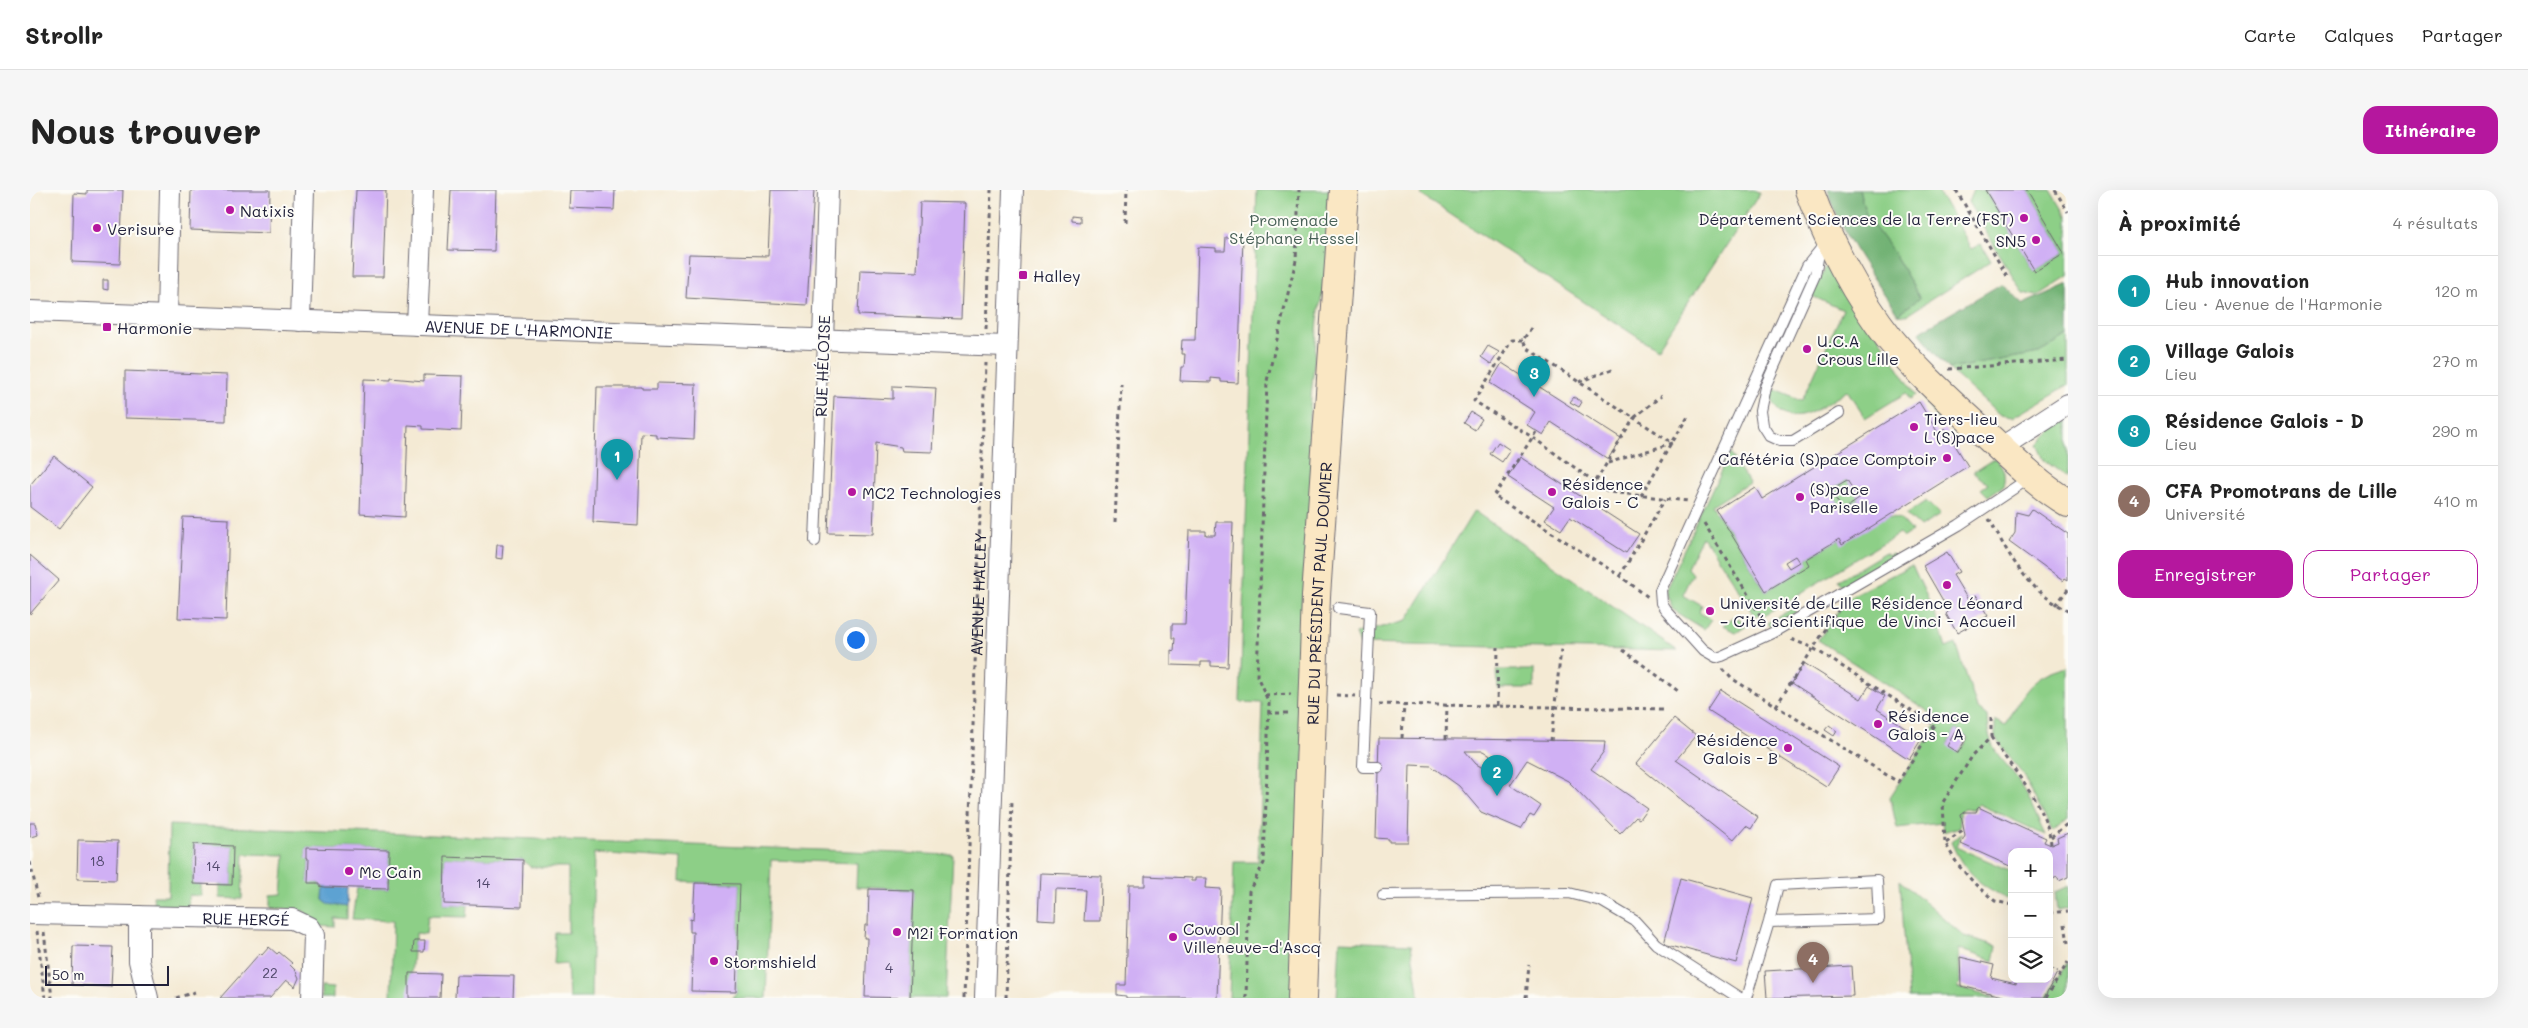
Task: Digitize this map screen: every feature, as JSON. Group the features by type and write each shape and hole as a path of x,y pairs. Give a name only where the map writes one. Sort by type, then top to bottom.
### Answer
{"main road":[{"name":"RUE DU PRÉSIDENT PAUL DOUMER","path":"1302,998 1316,596 1344,190"},
{"path":"1808,190 1830,249 1864,303 1898,348 1929,381 2006,445 2068,504"},
{"path":"2036,472 2068,492"}],"street":[{"path":"166,316 170,190"},
{"path":"300,321 304,190"},
{"path":"417,325 423,190"},
{"name":"RUE HÉLOISE","path":"823,340 828,190"},
{"name":"AVENUE HALLEY","path":"985,998 1013,190"},
{"name":"AVENUE DE L'HARMONIE","path":"30,311 1007,346"},
{"path":"2006,445 2068,404"},
{"name":"RUE HERGÉ","path":"32,913 292,919 301,922 314,935 312,998"},
{"path":"139,916 139,960 148,998"}],"lane":[{"path":"1830,249 1815,275 1765,388 1760,411 1762,425 1769,436 1780,441 1793,441 1839,413"},
{"path":"1830,249 1807,266 1660,590 1661,603 1665,609 1704,651 1715,658 1722,656 1749,645 1983,510 2036,472"},
{"name":"RUE HÉLOISE","path":"815,541 823,340"},
{"path":"1338,608 1370,612 1363,767 1378,767"},
{"path":"1746,998 1778,885 1877,880 1879,919 1769,922"},
{"path":"1383,895 1569,894 1600,901 1635,921 1656,944 1740,998"}],"path":[{"name":"AVENUE HALLEY","path":"964,998 991,190"},
{"path":"1125,223 1126,190"},
{"path":"1246,998 1248,891 1264,863 1269,703 1257,676 1267,381 1296,260 1298,190"},
{"path":"1956,190 2007,276"},
{"path":"2056,190 2068,212"},
{"path":"1523,340 1531,328"},
{"path":"1523,340 1512,340 1474,401 1532,437 1609,492 1699,502"},
{"path":"1523,340 1526,348 1673,443"},
{"path":"1949,369 2068,360"},
{"path":"1579,382 1615,368"},
{"path":"1114,522 1121,384"},
{"path":"1596,481 1634,418 1660,396"},
{"path":"1641,496 1689,414"},
{"path":"1536,432 1494,496 1620,576 1665,609"},
{"path":"1608,462 1673,443"},
{"path":"1620,576 1665,499"},
{"path":"1983,510 2017,566 2031,585 2056,605 2068,610"},
{"path":"1776,706 1856,583"},
{"path":"2056,605 2068,589"},
{"path":"1497,706 1498,647"},
{"path":"1551,741 1553,707 1561,649"},
{"path":"1623,650 1678,691"},
{"path":"1722,656 1721,667 1731,678 1898,782 1935,725"},
{"path":"1336,695 1404,704 1665,709"},
{"path":"1402,738 1404,704"},
{"path":"1446,739 1447,705"},
{"path":"1991,718 1991,737 2034,798 2051,837 2051,844"},
{"path":"1991,737 1973,755 1944,802 1945,843 1958,865 1976,884 1995,901 2008,905"},
{"path":"2051,837 2068,823"},
{"path":"1945,843 1964,830"},
{"path":"2053,913 2068,911"},
{"path":"32,913 45,998"},
{"path":"2065,924 2068,943"},
{"path":"2046,998 2068,962"},
{"path":"1526,998 1529,965"},
{"path":"176,998 195,992"}],"green space":[{"name":"Promenade Stéphane Hessel","path":"1257,190 1336,190 1329,265 1319,309 1308,430 1315,478 1293,998 1229,998 1234,862 1258,862 1263,703 1240,702"},
{"path":"1424,190 1754,190 1760,193 1657,350 1421,195"},
{"path":"1828,190 1859,190 1867,217 1895,255 1920,298 1898,314 1849,239"},
{"path":"1859,190 1937,190 1971,249 1981,244 1991,261 1907,315 1898,314 1920,298 1895,255 1867,217"},
{"path":"1973,190 1985,190 2034,271 2064,253 2027,190 2051,190 2068,218 2068,276 2037,296 2023,293 1968,202"},
{"path":"1829,260 1916,395 1910,399 1906,393 1865,418 1847,390 1813,412 1794,417 1786,415 1778,409 1771,396 1771,388 1802,401 1843,310 1812,296"},
{"path":"2001,284 2023,304 2068,284 2068,336 2039,353 1949,369 1919,332"},
{"path":"2068,336 2068,385 2012,418 2000,416 1949,369 2039,353"},
{"path":"1930,396 1942,415 1937,419 1924,399"},
{"path":"2068,420 2068,478 2044,460 2037,444 2051,430"},
{"path":"1731,452 1749,482 1713,505 1766,591 1808,565 1806,559 1839,539 1842,544 1889,515 1900,518 1912,531 1903,537 1899,533 1765,615 1760,614 1755,617 1703,537 1688,568 1693,574 1683,595 1702,606 1699,612 1711,620 1704,630 1672,610 1665,591"},
{"path":"1995,458 2004,470 2004,481 2003,486 1988,496 1981,489 1988,484 1973,472"},
{"path":"1847,480 1859,499 1843,510 1830,490"},
{"path":"1926,501 1940,515 1920,527 1906,514"},
{"path":"1474,511 1677,651 1359,644 1355,634 1406,621"},
{"path":"1886,552 1888,555 1892,553 1894,556 1843,586 1839,580"},
{"path":"1912,565 1936,616 1946,648 1956,644 1977,708 1987,716 1990,740 1998,755 2026,792 2046,835 1978,804 1974,810 1964,809 1959,813 1960,827 1943,832 1942,823 1897,828 1890,797 1940,719 1818,640 1849,597","holes":["1956,730 1969,738 1959,753 1947,745"]},
{"path":"1793,608 1796,612 1771,627 1768,623"},
{"path":"1734,617 1748,624 1736,632 1722,626"},
{"path":"2068,667 2068,819 2054,831 2051,829 2023,774 1995,738 1995,720 2006,726 2029,687 2045,675"},
{"path":"1497,670 1534,670 1534,688 1498,688"},
{"path":"169,825 953,855 946,998 910,998 914,890 856,887 857,863 771,860 766,998 733,998 736,992 740,884 681,882 682,859 594,853 591,998 569,998 567,963 554,964 556,933 568,933 568,867 530,867 523,860 445,857 444,904 468,905 467,917 428,916 426,934 416,933 416,941 414,941 409,998 391,998 393,921 352,919 357,888 388,889 389,850 306,848 306,858 309,859 308,882 320,883 320,886 324,887 323,900 327,903 347,907 347,919 335,918 335,927 319,926 304,911 270,908 270,895 282,894 285,855 244,854 242,899 220,898 220,885 232,885 233,846 194,845 193,883 201,884 201,896 189,895 188,907 157,908 154,904 153,896 168,896"},
{"path":"1962,833 1956,847 2008,869 2008,898 1991,890 1975,878 1956,853 1951,842"},
{"path":"1900,880 1964,936 1997,946 1994,961 1958,949 1959,984 1957,988 1997,998 1909,998"},
{"path":"2068,886 2068,908 2057,910 2055,892"},
{"path":"1340,941 1411,944 1419,998 1337,998"},
{"path":"2068,962 2068,998 2046,998"},
{"path":"321,987 333,988 333,998 321,998"}],"water":[{"path":"324,887 348,888 347,907 328,904 323,900"}],"building":[{"name":"Verisure","path":"87,190 123,190 120,264 72,262 74,193 87,194"},
{"name":"Natixis","path":"191,190 270,190 269,233 190,230"},
{"path":"356,190 386,190 383,277 352,277"},
{"path":"451,190 496,190 494,251 448,250"},
{"path":"570,190 615,190 614,210 569,208"},
{"path":"771,190 814,190 807,305 686,298 689,254 768,256"},
{"name":"SN5","path":"1985,190 2027,190 2064,253 2034,271"},
{"path":"920,202 965,203 961,319 858,315 860,270 917,272"},
{"path":"1072,216 1081,217 1081,222 1072,221"},
{"path":"1226,238 1243,238 1238,383 1221,382 1221,379 1211,378 1211,382 1180,381 1181,367 1184,367 1185,354 1181,354 1182,340 1195,340 1198,247 1216,248 1216,251 1225,251"},
{"path":"103,280 108,280 108,290 103,289"},
{"path":"1488,346 1499,352 1491,364 1481,357"},
{"path":"1502,363 1621,439 1608,459 1551,422 1543,435 1527,425 1535,412 1490,383"},
{"path":"125,371 227,375 226,421 125,418"},
{"path":"424,375 463,376 461,431 423,429 423,426 408,425 405,517 360,514 364,379 391,380 391,378 424,381"},
{"path":"657,383 696,384 694,439 656,437 656,434 641,433 638,525 593,522 597,387 657,389"},
{"name":"MC2 Technologies","path":"893,386 936,388 932,452 902,451 901,447 876,443 873,534 828,533 834,396 893,399"},
{"path":"1574,397 1582,402 1579,407 1570,402"},
{"name":"(S)pace Pariselle","path":"1919,402 1938,433 1945,429 1968,466 1842,545 1839,539 1806,559 1809,565 1766,591 1717,511 1755,487 1762,499","holes":["1847,480 1859,499 1843,510 1830,490","1795,556 1799,562 1789,568 1785,562"]},
{"path":"1471,412 1482,419 1475,430 1464,423"},
{"path":"1498,442 1510,450 1502,462 1490,454"},
{"path":"54,456 92,487 59,529 30,507 30,485"},
{"name":"Résidence Galois - C","path":"1520,457 1639,534 1626,553 1570,517 1561,530 1545,520 1554,507 1508,477"},
{"path":"2032,509 2068,534 2068,580 2065,578 2063,581 2009,542 2015,533 2016,512 2028,515"},
{"path":"183,517 229,519 226,620 178,618"},
{"path":"1216,522 1233,522 1228,667 1211,666 1211,662 1201,662 1201,666 1171,665 1171,650 1174,651 1175,638 1172,638 1172,624 1185,624 1189,531 1206,531 1206,535 1215,535"},
{"path":"497,545 503,545 502,559 496,558"},
{"name":"Résidence Léonard de Vinci - Accueil","path":"1947,552 1959,572 1953,575 1968,600 1976,596 1988,616 1957,633 1946,614 1949,611 1923,566"},
{"path":"30,555 59,580 30,614"},
{"name":"Résidence Galois - A","path":"1804,663 1861,699 1869,686 1885,696 1877,709 1922,738 1909,759 1792,683"},
{"name":"Résidence Galois - B","path":"1721,691 1839,767 1826,787 1708,711"},
{"path":"1674,718 1696,736 1676,760 1758,817 1751,828 1746,825 1732,841 1636,764"},
{"path":"1829,725 1837,731 1834,736 1825,730"},
{"path":"1956,730 1967,737 1958,753 1947,746"},
{"path":"1379,738 1605,741 1604,751 1591,769 1647,808 1639,819 1636,817 1620,834 1568,781 1527,760 1510,785 1541,806 1534,817 1530,815 1521,829 1481,812 1459,786 1431,766 1410,765 1408,842 1389,842 1389,839 1376,838","holes":["1465,751 1483,751 1504,765 1497,776 1476,764"]},
{"path":"1978,807 2046,838 2044,842 2051,845 2058,842 2057,838 2068,833 2068,877 2059,881 2057,877 2053,879 2053,848 2008,848 2008,865 1961,844 1965,836 1961,815 1965,812 1976,812"},
{"path":"30,823 35,823 38,835 30,837"},
{"path":"78,840 118,841 116,880 77,879"},
{"path":"194,844 233,846 232,885 193,884"},
{"name":"Mc Cain","path":"306,848 389,850 388,889 324,887 320,886 320,883 308,883 309,859 306,859"},
{"path":"445,857 523,860 522,907 444,904"},
{"path":"1040,873 1101,875 1100,921 1084,921 1086,890 1056,889 1055,920 1038,919"},
{"name":"Cowool Villeneuve-d'Ascq","path":"1145,876 1191,878 1191,881 1195,881 1195,878 1206,878 1205,888 1221,889 1217,998 1126,998 1126,996 1117,995 1117,985 1126,985 1129,886 1145,886"},
{"path":"1681,878 1753,898 1736,963 1664,943"},
{"name":"Stormshield","path":"695,883 740,884 736,992 691,991 693,932 690,932 690,919 693,920"},
{"path":"869,889 914,890 910,998 865,997 867,938 864,938 865,925 868,925"},
{"path":"414,941 425,941 424,952 413,952"},
{"path":"73,946 113,947 111,987 72,985"},
{"path":"269,947 277,954 279,952 292,963 290,965 296,971 299,978 295,987 286,980 270,998 220,998 260,953 262,955"},
{"path":"1960,957 1994,965 1991,978 2008,983 2052,983 2044,998 2011,998 1961,986"},
{"path":"1851,966 1853,996 1767,998 1765,971"},
{"path":"2053,970 2058,971 2053,981"},
{"path":"409,973 441,974 440,998 409,998"},
{"path":"456,975 514,976 513,998 455,998"}],"place":[{"name":"Natixis","path":"230,210"},
{"name":"Département Sciences de la Terre (FST)","path":"2024,218"},
{"name":"Verisure","path":"97,228"},
{"name":"SN5","path":"2036,240"},
{"name":"Halley","path":"1023,275"},
{"name":"Harmonie","path":"107,327"},
{"name":"U.C.A Crous Lille","path":"1807,349"},
{"name":"Résidence Galois - D","path":"1534,397"},
{"name":"Tiers-lieu L'(S)pace","path":"1914,427"},
{"name":"Cafétéria (S)pace Comptoir","path":"1947,458"},
{"name":"Hub innovation","path":"617,480"},
{"name":"MC2 Technologies","path":"852,492"},
{"name":"Résidence Galois - C","path":"1552,492"},
{"name":"(S)pace Pariselle","path":"1800,497"},
{"name":"Résidence Léonard de Vinci - Accueil","path":"1947,585"},
{"name":"Université de Lille ‐ Cité scientifique","path":"1710,611"},
{"name":"Résidence Galois - A","path":"1878,724"},
{"name":"Résidence Galois - B","path":"1788,748"},
{"name":"Village Galois","path":"1497,796"},
{"name":"Mc Cain","path":"349,871"},
{"name":"M2i Formation","path":"897,932"},
{"name":"Cowool Villeneuve-d'Ascq","path":"1173,937"},
{"name":"Stormshield","path":"714,961"},
{"name":"CFA Promotrans de Lille","path":"1813,983"}]}
